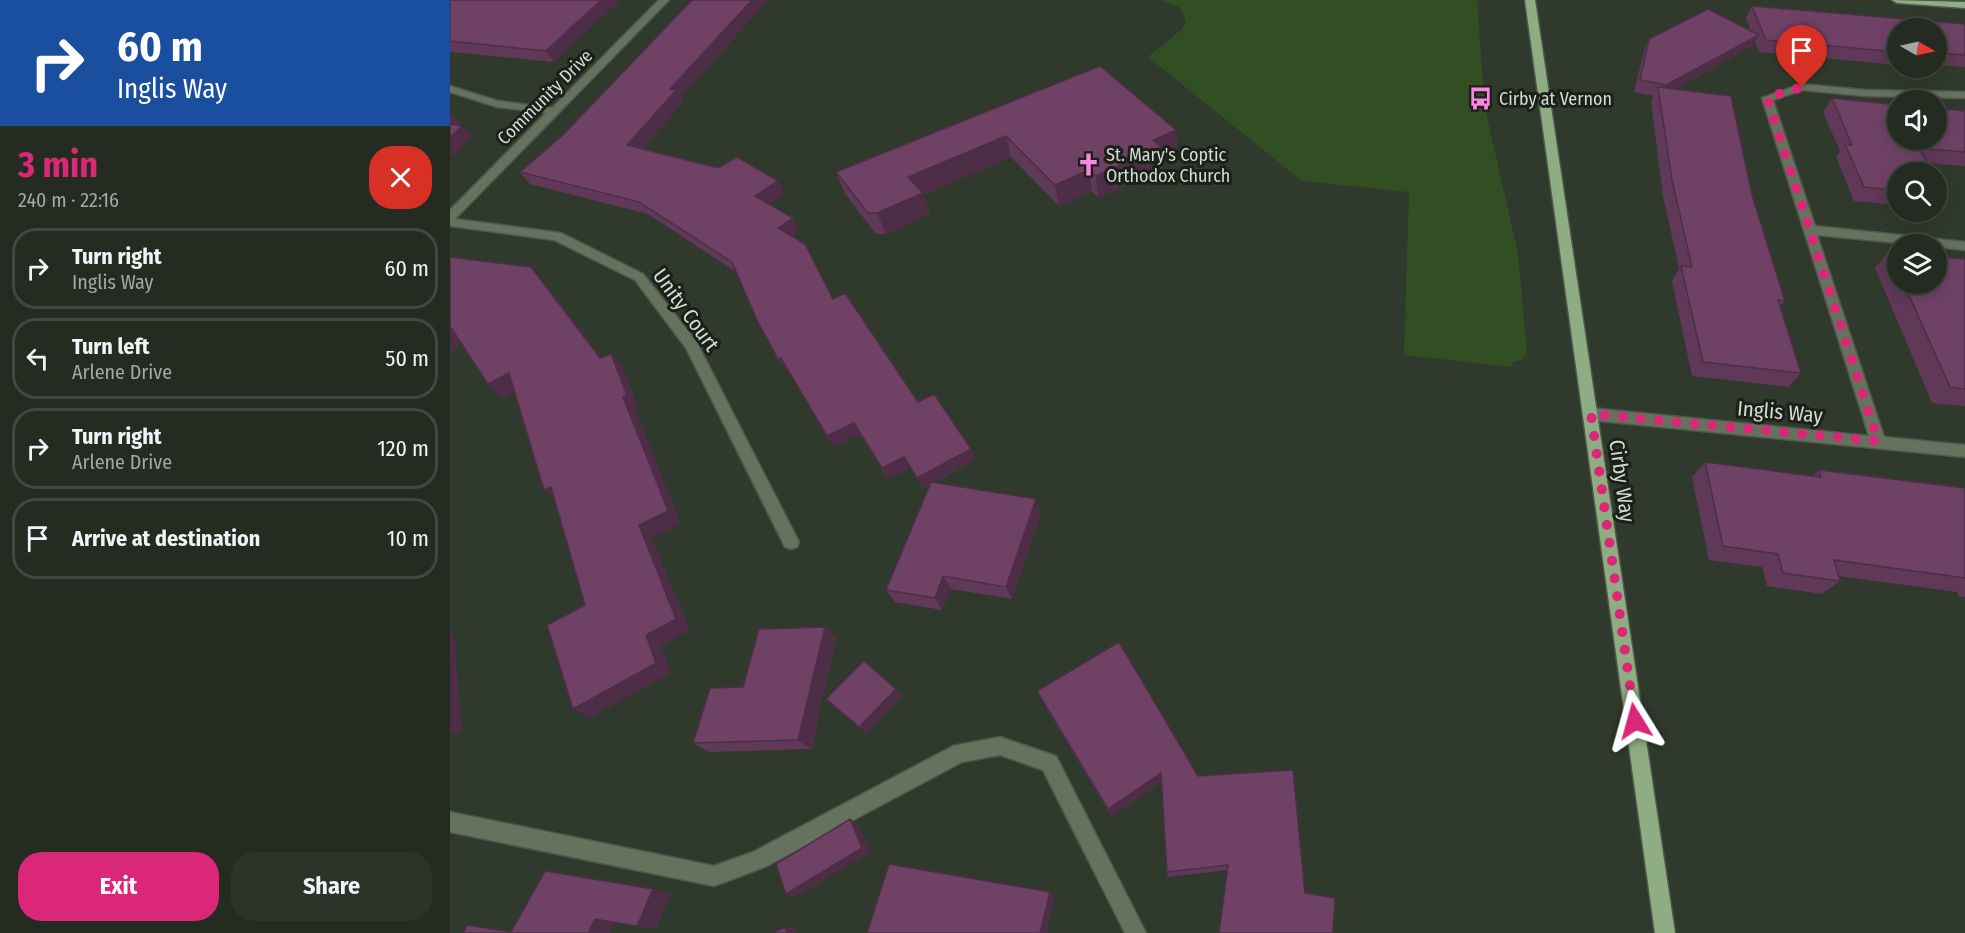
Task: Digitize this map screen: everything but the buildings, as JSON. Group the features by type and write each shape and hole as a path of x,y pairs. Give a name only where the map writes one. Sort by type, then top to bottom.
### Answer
{"main road":[{"name":"Cirby Way","path":"1530,0 1665,933"},
{"path":"1897,0 1965,5"}],"street":[{"name":"Community Drive","path":"450,217 663,0"},
{"path":"1878,441 1767,98 1802,87 1865,93 1965,95"},
{"path":"450,89 497,104 554,111"},
{"name":"Unity Court","path":"450,222 557,236 639,277 691,345 791,542"},
{"path":"1810,230 1965,246"},
{"name":"Inglis Way","path":"1591,414 1878,441 1965,452"},
{"path":"450,822 714,876 758,860 960,753 1000,746 1049,763 1136,933"}],"green space":[{"path":"1161,0 1477,0 1484,96 1477,96 1477,105 1485,108 1518,254 1527,353 1522,360 1513,362 1512,367 1404,355 1409,192 1302,181 1148,57 1182,29 1186,22 1181,8"}],"place":[{"name":"Cirby at Vernon","path":"1481,99"},
{"name":"St. Mary's Coptic Orthodox Church","path":"1088,165"}],"route":[{"path":"1635,721 1591,414 1655,422 1878,441 1767,98 1802,87"}]}
